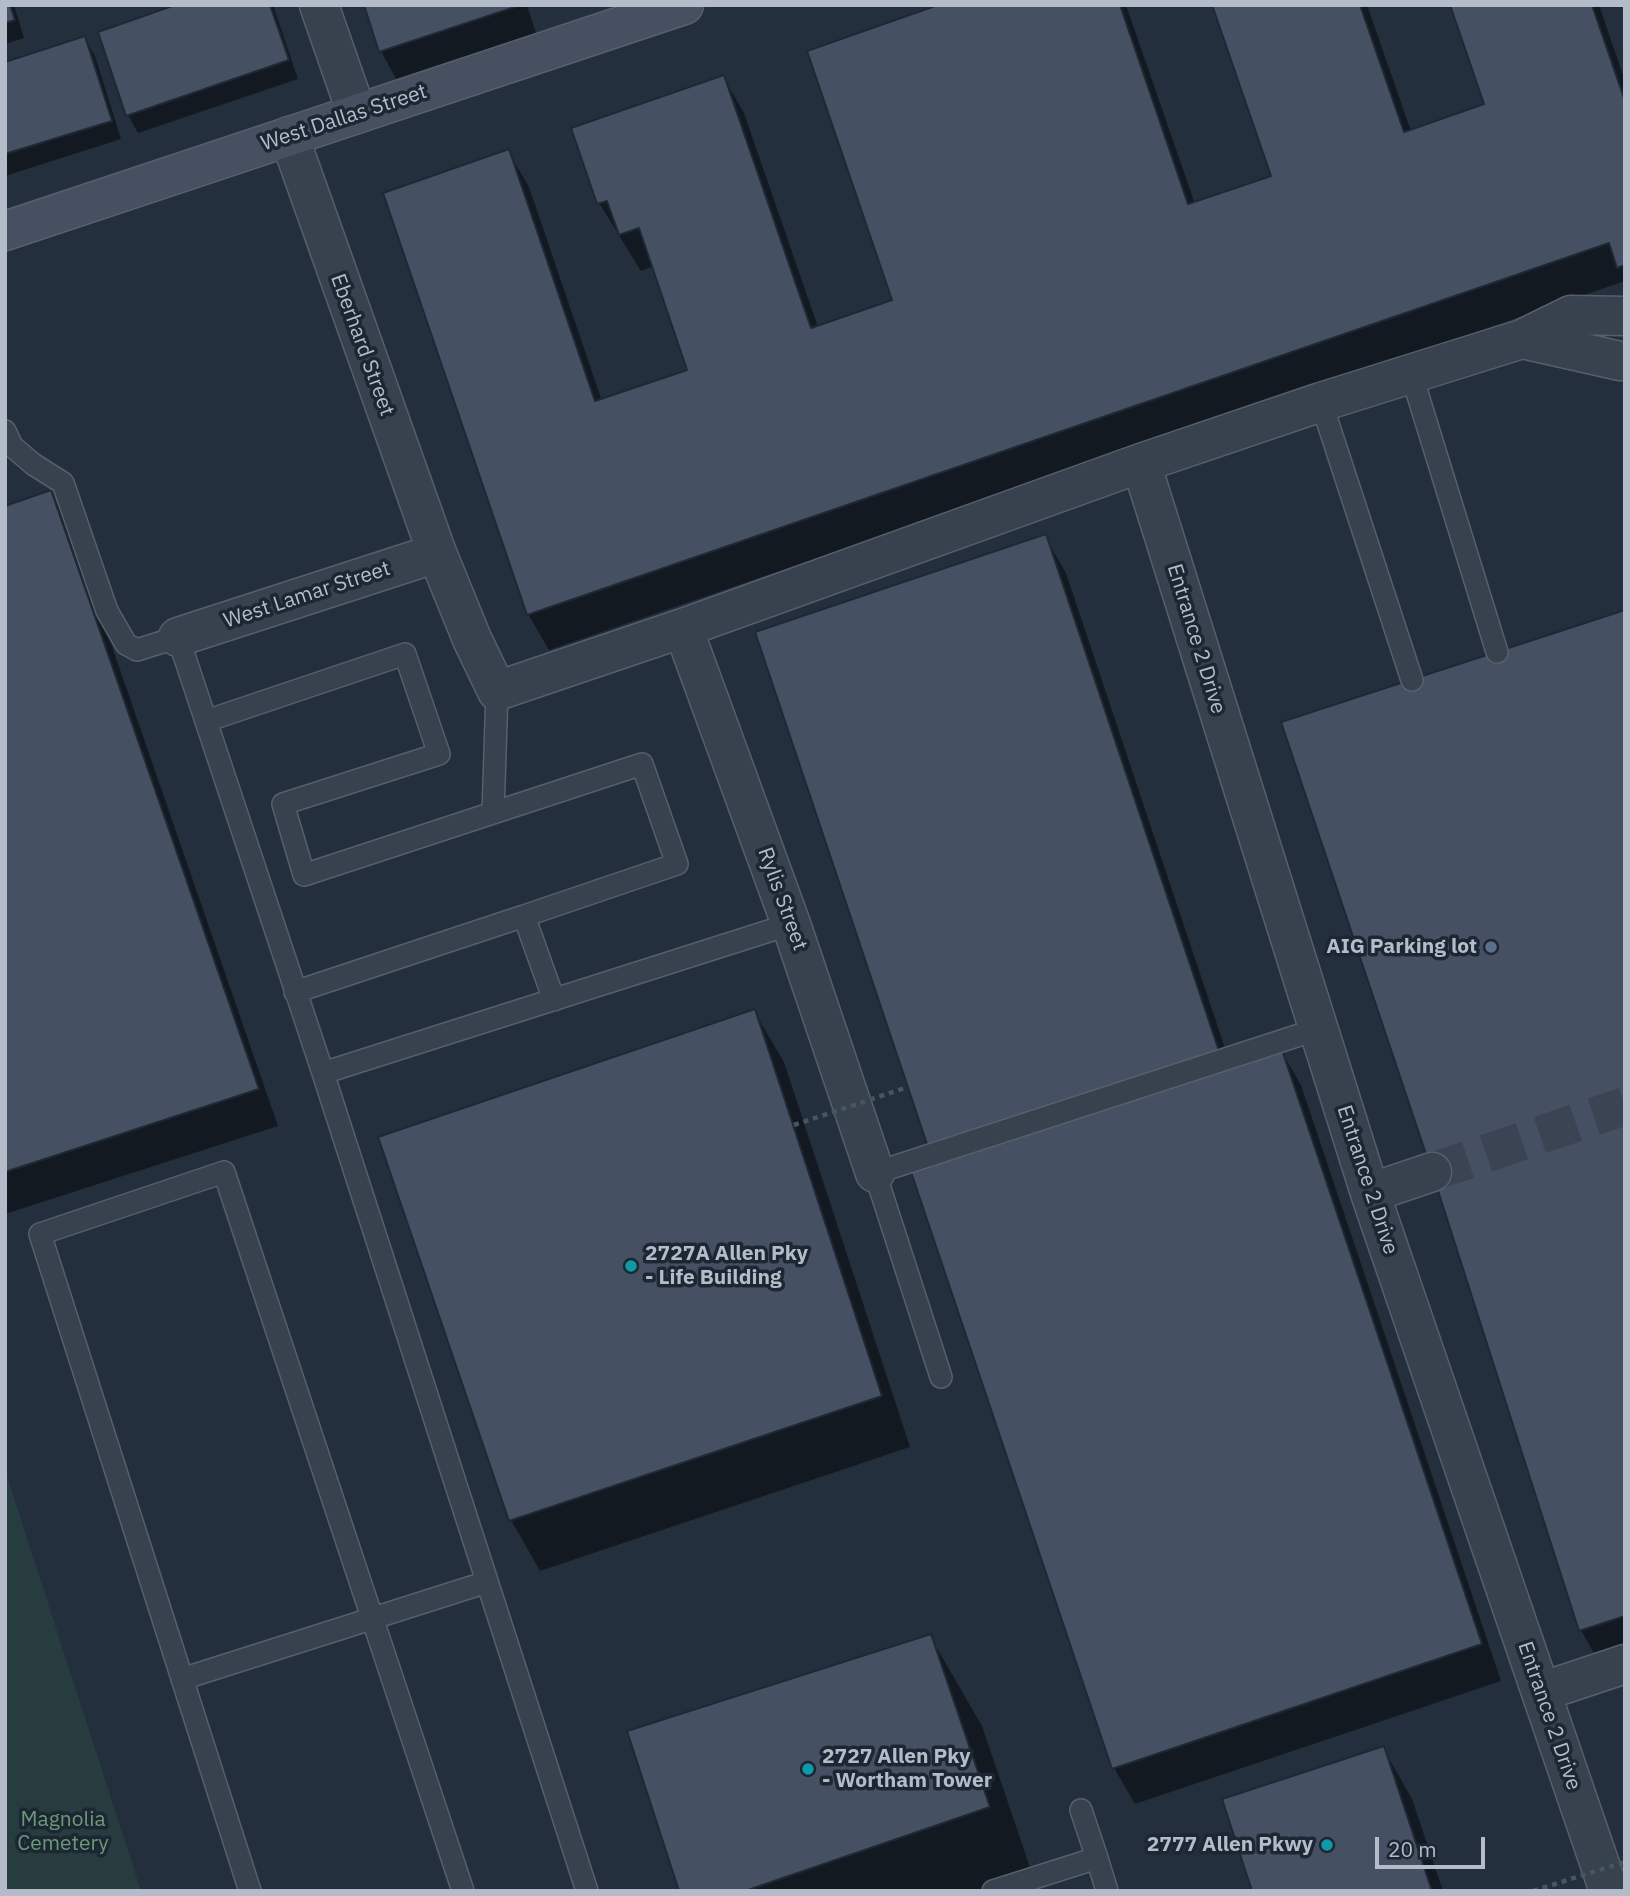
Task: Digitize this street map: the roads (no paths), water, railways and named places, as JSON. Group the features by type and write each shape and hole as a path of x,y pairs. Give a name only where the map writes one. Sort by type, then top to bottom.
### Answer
{"main road":[{"name":"West Dallas Street","path":"5,231 684,5"}],"street":[{"path":"319,5 357,114"},
{"name":"Eberhard Street","path":"289,136 437,553 472,639 497,691"},
{"path":"497,691 683,628 1140,463 1321,402 1522,339 1571,315 1625,316"},
{"path":"1522,339 1623,357"},
{"name":"Entrance 2 Drive","path":"1140,463 1370,1193 1609,1891"},
{"name":"West Lamar Street","path":"178,637 437,553"},
{"name":"Rylis Street","path":"683,628 792,924 876,1173"},
{"path":"1370,1193 1432,1172"},
{"path":"1541,1692 1625,1664"}],"lane":[{"path":"1411,373 1497,652"},
{"path":"1321,402 1412,680"},
{"path":"5,431 12,446 33,464 63,483 107,611 126,644 137,650 178,637 323,1073 587,1891"},
{"path":"206,721 405,654 439,754 283,804 304,875 642,764 677,864 295,992"},
{"path":"494,813 497,691"},
{"path":"524,916 554,1000"},
{"path":"323,1073 792,924"},
{"path":"941,1377 876,1173 1318,1028"},
{"path":"250,1891 40,1234 224,1172 463,1891"},
{"path":"182,1679 487,1582"},
{"path":"1081,1810 1107,1891"},
{"path":"993,1891 1097,1858"}],"tunnel":[{"path":"1432,1172 1625,1106"}],"place":[{"name":"AIG Parking lot","path":"1491,947"},
{"name":"2727A Allen Pky - Life Building","path":"631,1266"},
{"name":"2727 Allen Pky - Wortham Tower","path":"808,1769"},
{"name":"2777 Allen Pkwy","path":"1327,1845"}],"park label":[{"name":"Magnolia Cemetery","path":"63,1832"}]}
